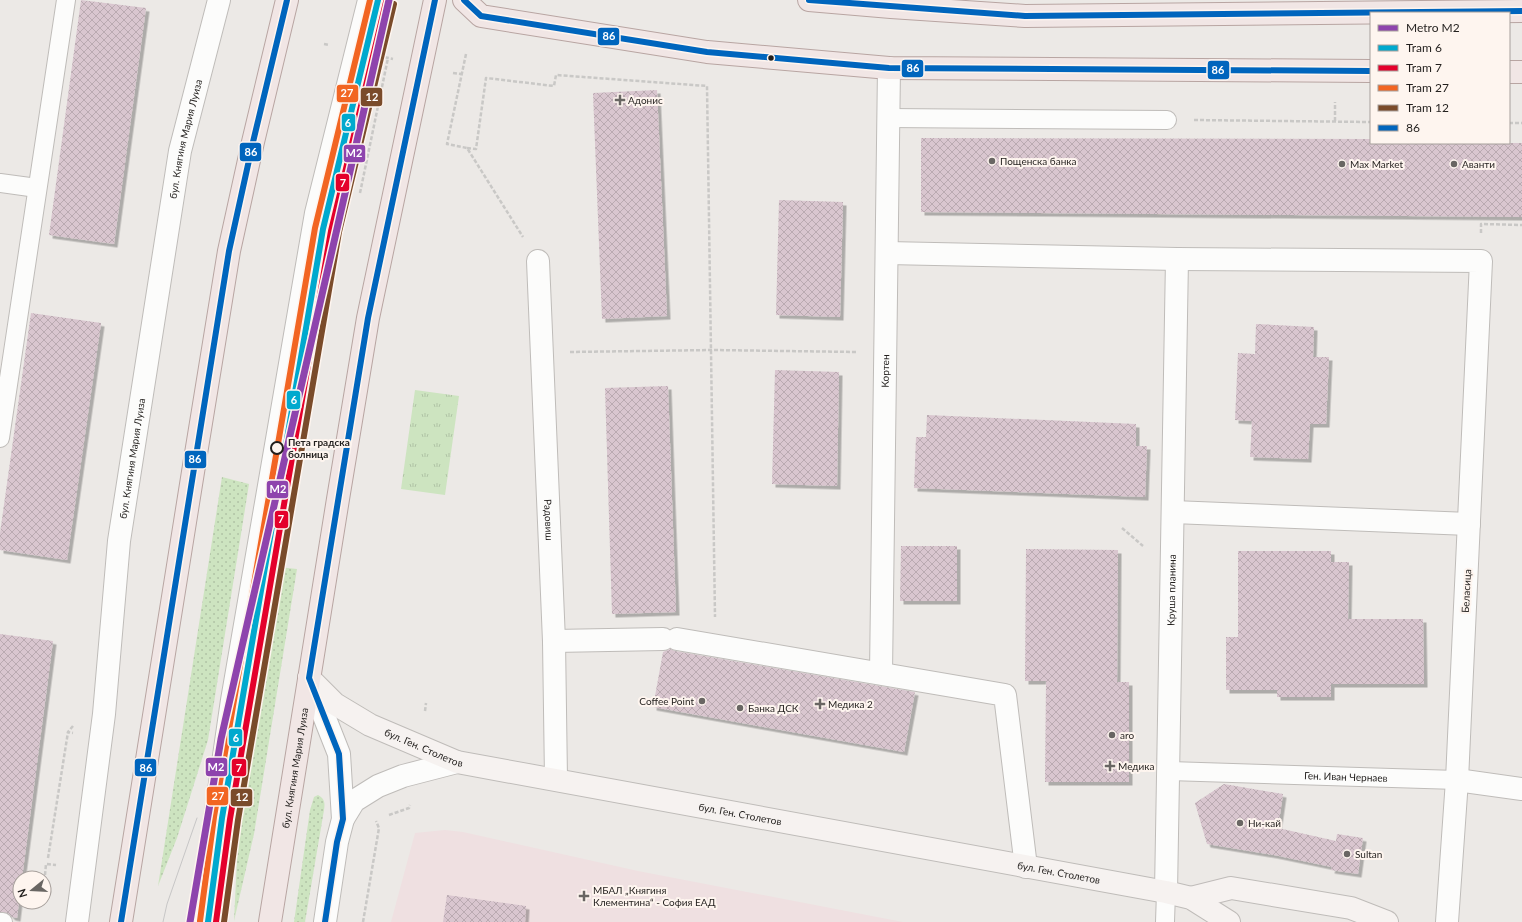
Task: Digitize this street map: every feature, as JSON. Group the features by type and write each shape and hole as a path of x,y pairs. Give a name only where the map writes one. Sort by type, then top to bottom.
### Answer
{"main road":[{"path":"121,922 229,251 254,135 287,0"},
{"name":"бул. Княгиня Мария Луиза","path":"270,922 368,318 435,0"},
{"path":"464,0 481,16 707,52 889,68 1370,71"},
{"path":"809,0 1025,16 1490,6 1522,11"},
{"path":"1510,72 1522,72"}],"street":[{"name":"бул. Княгиня Мария Луиза","path":"77,922 104,714 119,541 180,151 219,0"},
{"name":"Кортен","path":"880,673 889,68"},
{"path":"887,253 1177,259"},
{"name":"Беласица","path":"1177,259 1481,260 1457,780 1447,922"},
{"name":"Круша планина","path":"1166,892 1177,259"},
{"name":"Радовиш","path":"538,261 554,641 556,779"},
{"path":"1173,512 1470,524"},
{"path":"554,641 670,639 1005,695 1026,867"},
{"name":"бул. Ген. Столетов","path":"309,678 335,704 370,725 458,762 1166,892 1191,898 1229,922"},
{"path":"309,678 339,754 343,819"},
{"path":"325,922 337,842 343,819 354,801 378,786 403,776 458,762"},
{"name":"Ген. Иван Чернаев","path":"1457,780 1522,789"},
{"name":"бул. Ген. Столетов","path":"1191,898 1231,888 1351,908 1387,922"}],"lane":[{"path":"0,438 66,0"},
{"path":"198,922 230,700 314,213 367,0"},
{"path":"888,118 1167,120"},
{"path":"0,183 37,188"},
{"name":"Ген. Иван Чернаев","path":"1169,771 1457,780"},
{"name":"Круша планина","path":"1165,922 1166,892"}],"path":[{"path":"466,54 447,144 467,148 476,149 486,78 554,86 556,75 707,86 712,350 715,646"},
{"path":"360,193 388,58"},
{"path":"453,72 461,74"},
{"path":"1335,102 1335,122"},
{"path":"1167,120 1370,122"},
{"path":"1510,123 1522,123"},
{"path":"467,148 538,261"},
{"path":"542,352 712,350 885,352"},
{"path":"425,711 426,703"},
{"path":"48,858 68,732"},
{"path":"363,922 379,828 376,820 409,808"},
{"path":"45,870 46,864 60,866"}],"shaded area":[{"name":"МБАЛ „Княгиня Клементина“ - София ЕАД","path":"445,830 463,832 638,871 903,922 391,922 415,833"}],"green space":[{"path":"415,390 459,396 445,495 401,489"},
{"path":"222,477 249,484 208,740 177,838 158,886"},
{"path":"269,566 297,569 254,834 234,921 239,818 259,667"},
{"path":"318,795 323,800 324,808 305,922 294,922 310,810 314,797"}],"building":[{"path":"81,0 146,8 114,244 49,235"},
{"path":"657,90 667,316 602,319 593,93"},
{"path":"921,138 1370,139 1370,144 1522,143 1522,217 921,212"},
{"path":"779,200 843,202 840,317 776,315"},
{"path":"31,313 101,323 67,560 0,550 0,533"},
{"path":"1256,324 1314,327 1313,357 1329,357 1326,424 1310,424 1308,459 1250,457 1252,421 1235,420 1238,353 1255,354"},
{"path":"775,370 839,372 837,486 772,484"},
{"path":"668,386 676,612 612,614 605,388"},
{"path":"927,415 1136,424 1136,446 1147,446 1145,497 914,488 916,437 926,437"},
{"path":"901,546 957,546 957,601 900,601"},
{"path":"1026,549 1118,550 1117,682 1129,682 1129,782 1045,782 1046,681 1025,681"},
{"path":"1238,551 1331,551 1331,562 1349,562 1348,619 1423,619 1424,684 1331,684 1331,697 1277,697 1277,690 1226,690 1226,637 1238,637"},
{"path":"0,634 53,641 23,870 12,870 12,910 18,910 17,918 12,917 8,913 0,912"},
{"path":"670,649 915,692 904,752 653,707 663,652"},
{"name":"Ни-кай","path":"1224,784 1283,794 1278,828 1336,841 1337,834 1363,838 1358,874 1331,870 1332,867 1274,855 1207,844 1195,803"},
{"path":"447,895 526,906 525,922 443,922"}],"tram line":[{"name":"27","path":"200,921 214,817 315,228 370,0"},
{"name":"6","path":"208,922 222,818 323,229 378,0"},
{"name":"7","path":"216,922 230,819 331,231 386,2"},
{"name":"12","path":"224,922 238,820 339,232 394,4"},
{"path":"163,922 167,904 197,818"},
{"path":"222,818 230,879 228,922"}],"metro line":[{"name":"M2","path":"190,922 221,739 389,0"}],"transit line":[{"name":"86","path":"121,922 229,251 287,0"},
{"name":"86","path":"325,922 337,842 343,819 339,754 309,678 368,318 435,0"},
{"name":"86","path":"464,0 481,16 707,52 889,68 1370,71"},
{"name":"86","path":"809,0 1025,16 1370,13"},
{"name":"86","path":"1423,12 1522,11"}],"place":[{"name":"Адонис","path":"620,100"},
{"name":"Пощенска банка","path":"992,161"},
{"name":"Max Market","path":"1342,164"},
{"name":"Аванти","path":"1454,164"},
{"name":"Пета градска болница","path":"277,448"},
{"name":"Coffee Point","path":"702,701"},
{"name":"Медика 2","path":"820,704"},
{"name":"Банка ДСК","path":"740,708"},
{"name":"aro","path":"1112,735"},
{"name":"Медика","path":"1110,766"},
{"name":"Ни-кай","path":"1240,823"},
{"name":"Sultan","path":"1347,854"},
{"name":"МБАЛ „Княгиня Клементина“ - София ЕАД","path":"584,896"}]}
